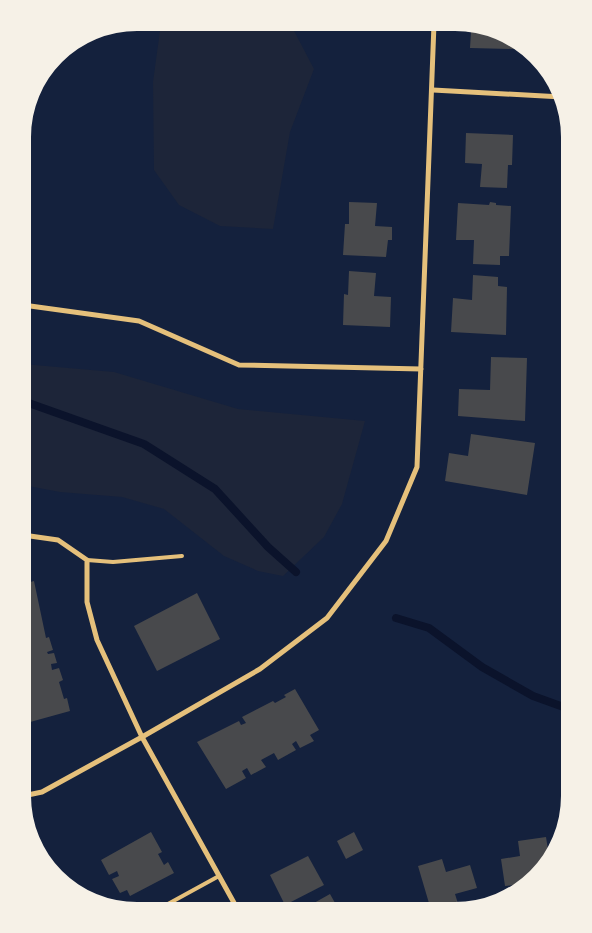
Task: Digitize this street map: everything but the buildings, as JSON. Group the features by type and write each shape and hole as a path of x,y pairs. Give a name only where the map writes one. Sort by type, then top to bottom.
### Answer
{"street":[{"path":"31,794 42,792 260,669 327,618 386,541 417,468 434,31"},
{"path":"433,90 553,96"},
{"path":"31,306 139,322 239,365 421,370"},
{"path":"31,536 58,540 87,560 88,602 97,640 142,737 234,902"}],"lane":[{"path":"87,560 113,562 182,556"},
{"path":"172,902 219,876"}],"shaded area":[{"path":"160,31 294,31 314,69 290,132 273,229 220,226 179,205 154,170 153,82"},
{"path":"31,365 114,372 238,409 365,421 342,504 324,537 283,576 258,571 224,556 164,509 122,497 60,492 31,487"}],"waterway":[{"path":"31,404 144,444 215,489 268,547 296,572"},
{"path":"396,618 429,628 482,667 533,696 561,706"}]}
